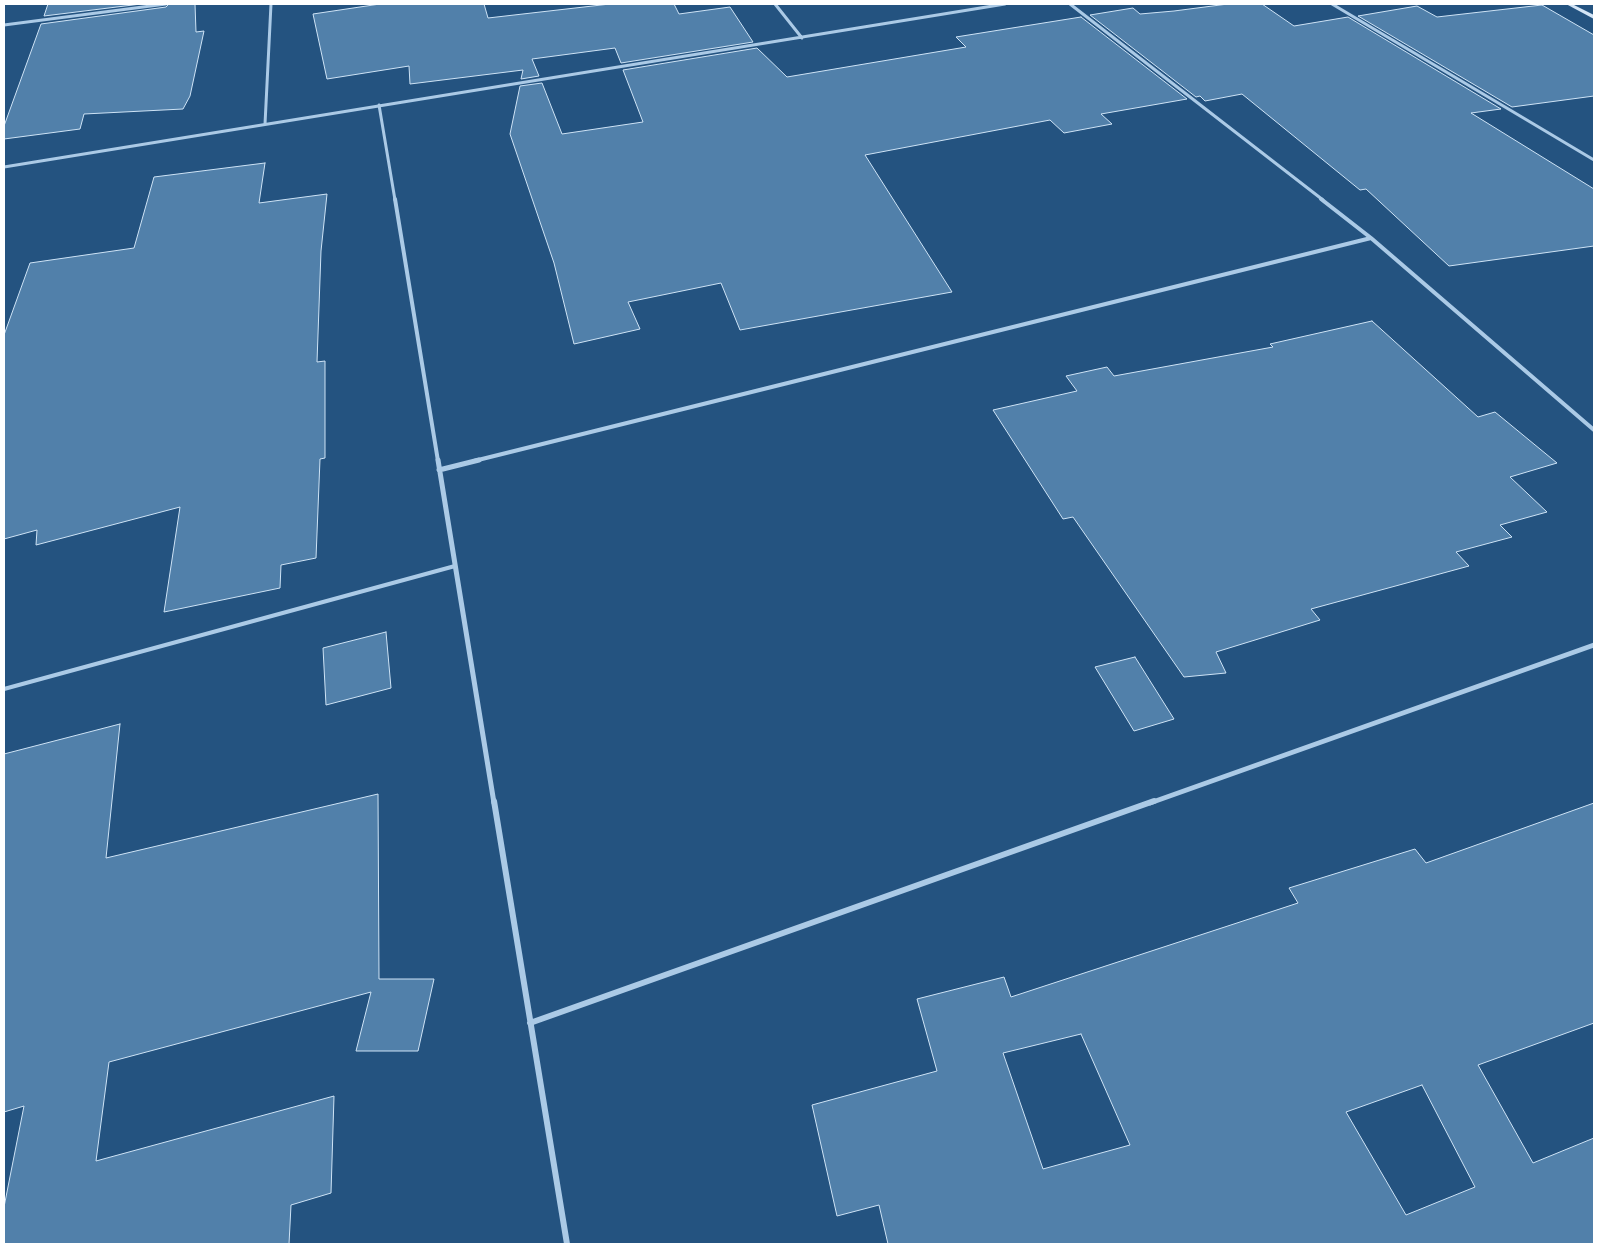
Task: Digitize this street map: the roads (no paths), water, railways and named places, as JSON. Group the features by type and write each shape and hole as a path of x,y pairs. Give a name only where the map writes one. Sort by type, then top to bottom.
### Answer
{"main road":[{"path":"1569,4 1594,17"}],"street":[{"path":"121,10 122,4"},
{"path":"4,25 166,4"},
{"path":"265,124 271,4"},
{"path":"775,4 802,38"},
{"path":"4,167 1004,4"},
{"path":"1070,4 1371,238 1594,430"},
{"path":"1332,4 1594,160"},
{"path":"379,105 567,1244"},
{"path":"439,470 1371,238"},
{"path":"530,1023 1594,645"}],"lane":[{"path":"4,689 455,566"}]}
